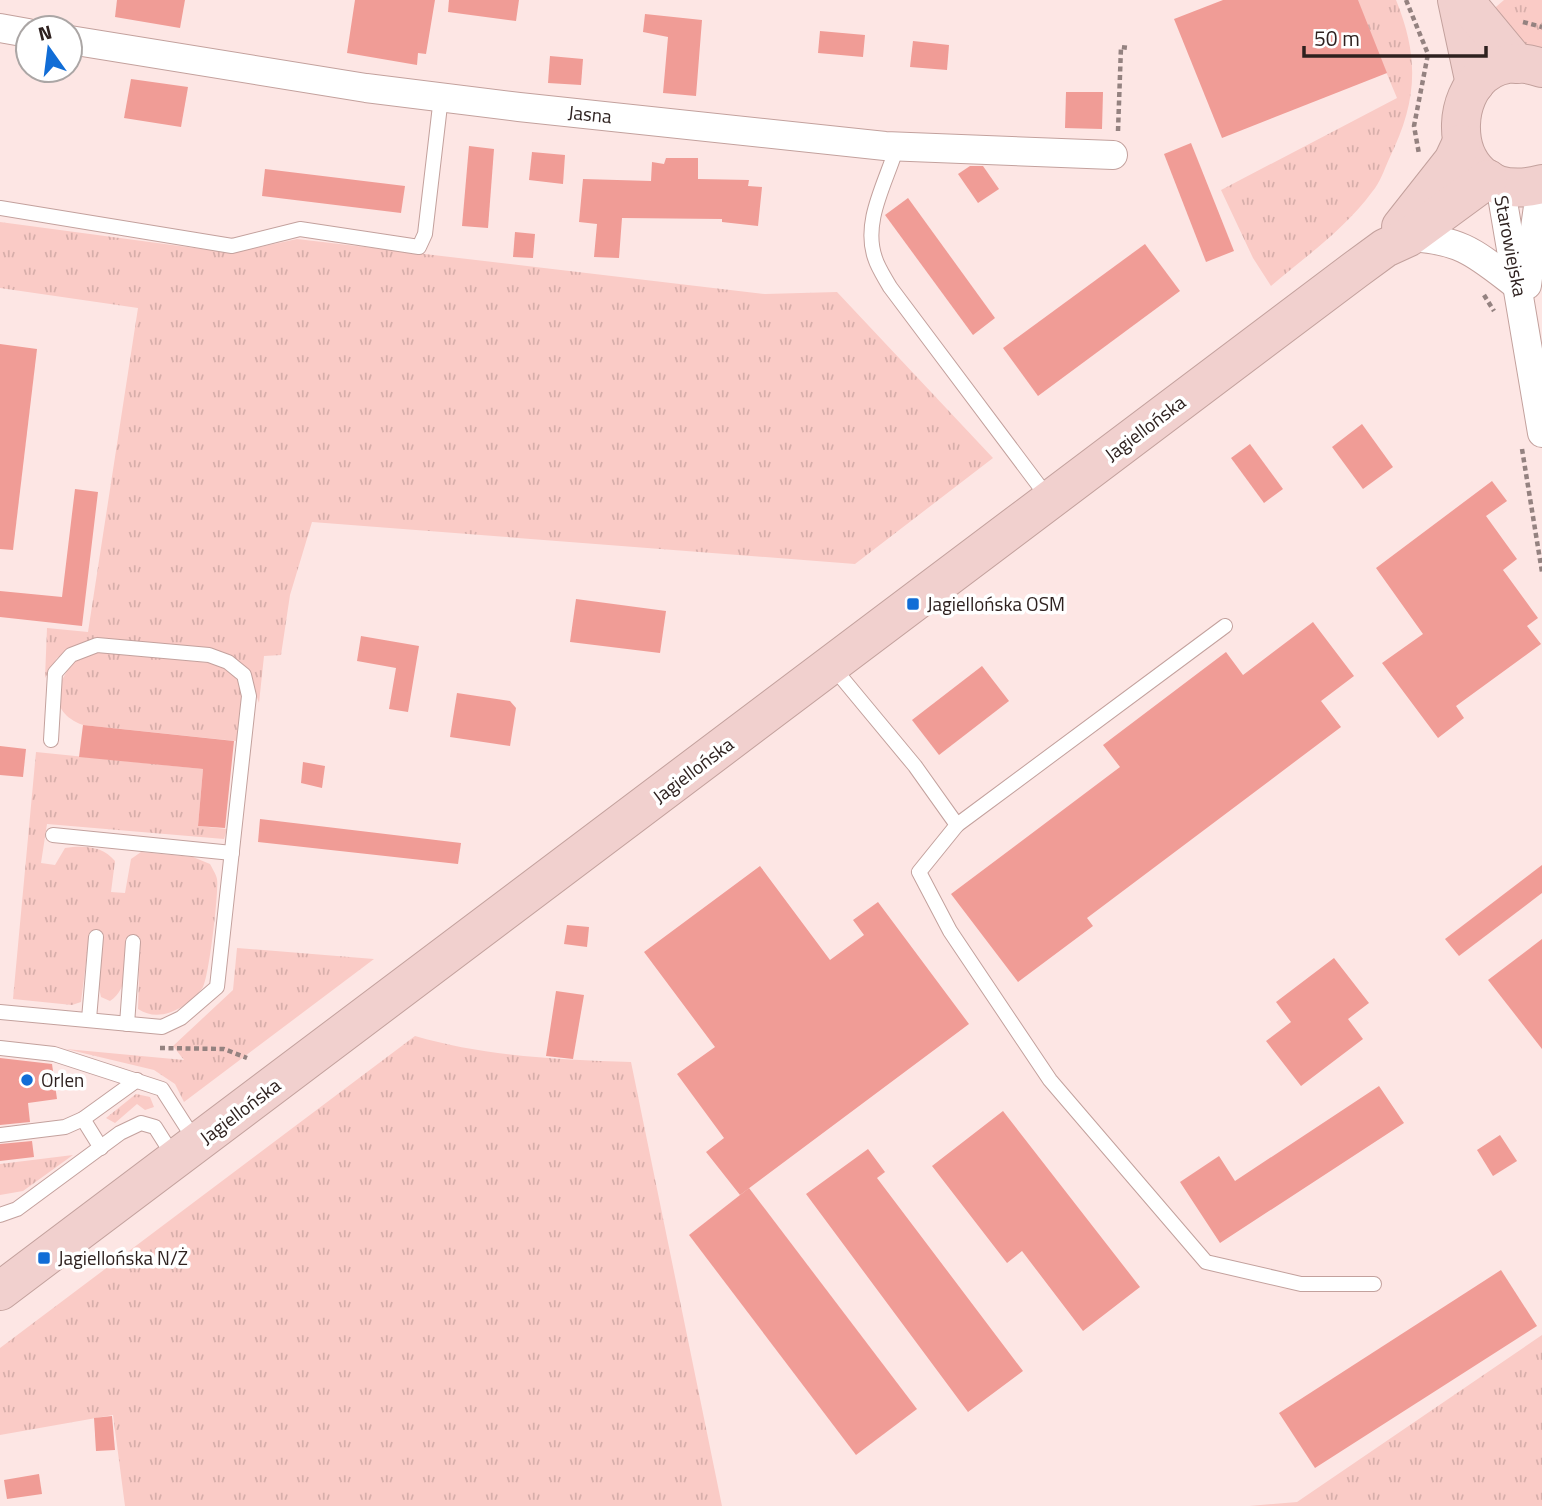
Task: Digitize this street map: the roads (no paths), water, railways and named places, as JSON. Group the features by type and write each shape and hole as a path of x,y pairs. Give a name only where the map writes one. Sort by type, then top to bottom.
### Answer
{"street":[{"path":"1457,0 1475,83"},
{"path":"1464,0 1529,66"},
{"name":"Jasna","path":"84,42 366,88 897,146 1116,148"},
{"path":"1521,300 1541,185 1513,188 1494,182 1470,161 1461,144 1459,123 1464,102 1475,83 1501,66 1529,66"},
{"name":"Jagiellońska","path":"1397,243 1453,161 1461,144"},
{"name":"Jagiellońska","path":"0,1291 1050,500 1397,243 1494,182"},
{"name":"Starowiejska","path":"1494,182 1521,300 1541,427"},
{"path":"1397,243 1439,239 1462,246 1521,300"}],"lane":[{"path":"0,208 232,246 300,229 419,247 425,234 441,97"},
{"path":"897,146 872,218 875,257 890,287 1050,500"},
{"path":"1225,626 957,825 919,872 950,931 1050,1080 1206,1262 1301,1284 1374,1284"},
{"path":"0,1012 89,1018 162,1027 181,1018 217,987 249,696 244,675 228,662 209,655 97,645 71,655 55,673 51,740"},
{"path":"832,665 915,766 957,825"},
{"path":"53,835 232,853"},
{"path":"89,1018 96,937"},
{"path":"127,1024 134,942"},
{"path":"0,1048 54,1054 162,1089 186,1151"},
{"path":"0,1135 65,1127 83,1119 137,1080"},
{"path":"83,1119 101,1148"},
{"path":"0,1214 16,1209 141,1123 155,1127 186,1151"}],"place":[{"name":"Jagiellońska OSM","path":"913,604"},
{"name":"Orlen","path":"27,1080"},
{"name":"Jagiellońska N/Ż","path":"44,1258"}]}
